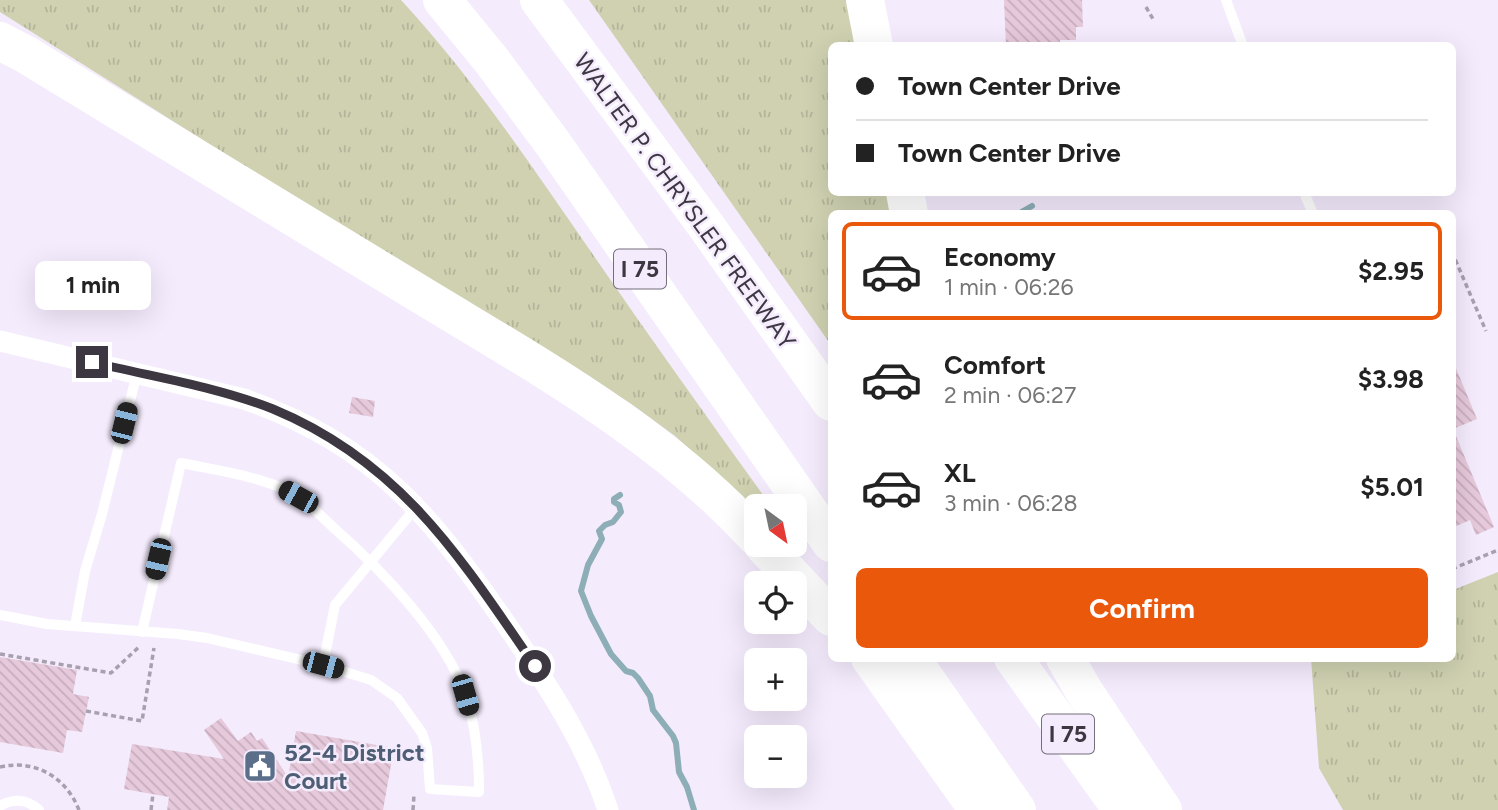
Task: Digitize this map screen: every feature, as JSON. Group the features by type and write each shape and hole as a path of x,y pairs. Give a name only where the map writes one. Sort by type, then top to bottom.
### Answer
{"highway":[{"name":"I 75","path":"442,0 492,61 554,145 828,539"},
{"name":"WALTER P. CHRYSLER FREEWAY","path":"538,0 704,223 828,398"},
{"path":"864,0 873,42"},
{"path":"8,43 494,339 612,414 706,488 744,525"},
{"path":"774,557 828,614"},
{"path":"873,662 978,810"},
{"path":"914,662 1017,810"},
{"name":"I 75","path":"1016,662 1122,810"},
{"path":"1067,662 1163,810"}],"street":[{"path":"0,341 244,399 297,420 354,453 417,506 457,554 550,689 579,738 608,810"}],"lane":[{"path":"1226,0 1242,42"},
{"path":"75,626 85,571 137,373"},
{"path":"0,615 47,624 207,638 323,665 371,680 407,708 422,733 427,748 430,789 479,792 476,741 465,695 456,674 432,636 386,576 370,560 316,511 284,489 181,463 142,632"},
{"path":"323,665 335,605 417,506"},
{"path":"0,806 18,800 39,810"}],"path":[{"path":"1146,7 1153,19"},
{"path":"1456,260 1486,331"},
{"path":"1456,567 1498,550"},
{"path":"0,654 110,673 140,646 165,646"},
{"path":"86,711 142,722 154,646"},
{"path":"0,767 20,765 43,770 62,782 79,810"},
{"path":"413,810 415,790"},
{"path":"150,810 153,794"}],"green space":[{"path":"0,0 401,0 454,62 503,126 762,494 744,494 744,499 675,436 630,403 341,227 0,12"},
{"path":"589,0 849,0 858,42 828,42 828,196 890,196 892,210 828,210 828,341"},
{"path":"1498,572 1498,810 1343,810 1319,768 1311,662 1456,662 1456,589"}],"building":[{"path":"1004,0 1082,0 1083,27 1076,27 1076,40 1006,42"},
{"path":"1456,368 1477,419 1456,428"},
{"path":"352,397 375,401 373,417 349,413"},
{"path":"1456,436 1494,527 1476,535 1470,520 1456,526"},
{"path":"0,657 77,670 73,694 89,697 82,732 67,730 63,753 0,742"},
{"name":"52-4 District Court","path":"221,718 238,741 251,732 257,741 262,738 288,777 296,731 394,748 383,810 167,810 169,797 124,789 132,744 224,759 204,730"}],"waterway":[{"path":"1025,210 1032,206"},
{"path":"620,495 614,502 619,505 621,512 613,522 599,531 602,539 588,565 581,591 611,654 626,671 638,678 650,696 653,710 673,736 679,772 694,810"}],"place":[{"name":"52-4 District Court","path":"260,766"}],"route":[{"path":"92,362 244,399 297,420 346,447 394,484 417,506 457,554 535,666"}]}
